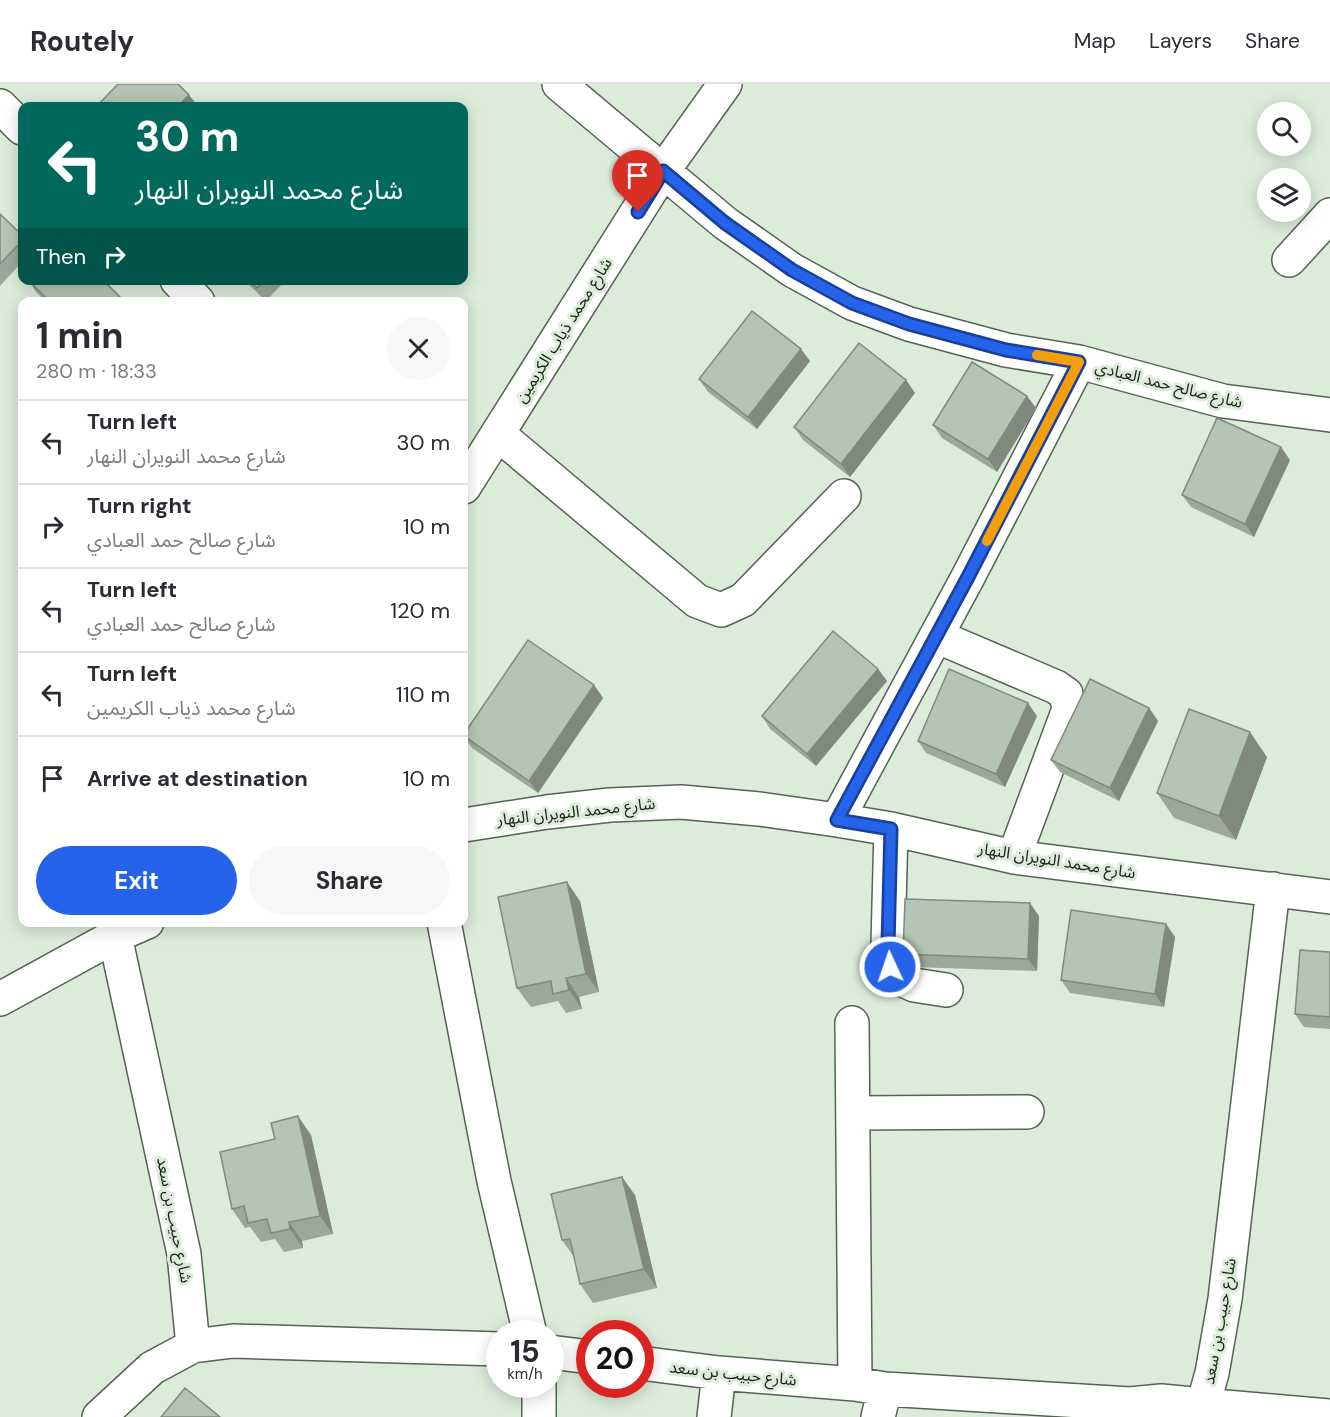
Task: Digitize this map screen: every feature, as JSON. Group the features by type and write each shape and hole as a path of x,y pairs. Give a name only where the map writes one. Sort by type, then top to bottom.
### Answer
{"street":[{"name":"شارع صالح حمد العبادي","path":"559,84 725,223 792,270 852,303 909,324 1006,350 1079,362 1223,400 1330,415"},
{"name":"شارع محمد ذياب الكريمين","path":"468,481 663,171 725,84"},
{"path":"0,106 18,124"},
{"path":"1289,260 1330,215"},
{"path":"182,285 193,297"},
{"name":"شارع صالح حمد العبادي","path":"837,820 1079,362"},
{"path":"498,434 697,601 722,610 743,600 844,496"},
{"path":"936,636 1056,687 1066,694 1069,709 1014,857"},
{"name":"شارع محمد النويران النهار","path":"468,824 610,805 681,802 759,808 891,829 1014,857 1330,897"},
{"path":"891,829 888,944 890,967 901,979 914,985 946,990"},
{"name":"شارع حبيب بن سعد","path":"654,1365 872,1397 1130,1404 1161,1401 1203,1405 1212,1373 1225,1299 1273,890"},
{"path":"0,999 136,927"},
{"path":"445,927 494,1181 527,1320"},
{"name":"شارع حبيب بن سعد","path":"115,936 184,1254 193,1346"},
{"path":"852,1023 853,1113 872,1397"},
{"path":"853,1113 1027,1112"},
{"path":"99,1417 152,1368 193,1346 233,1341 486,1349"},
{"path":"714,1417 719,1373"},
{"path":"539,1398 539,1417"},
{"path":"1203,1405 1330,1416"}],"building":[{"path":"118,84 178,84 189,95 182,102 101,102"},
{"path":"0,214 18,231 18,245 0,264"},
{"path":"33,285 108,285 120,297 45,297"},
{"path":"752,311 801,349 748,417 699,379"},
{"path":"859,343 906,380 841,464 794,427"},
{"path":"972,362 1027,396 988,459 933,425"},
{"path":"1217,418 1281,447 1245,524 1182,495"},
{"path":"833,631 878,669 807,754 762,716"},
{"path":"528,640 594,685 529,781 468,739 468,728"},
{"path":"949,669 1028,703 996,774 918,741"},
{"path":"1090,679 1149,708 1110,788 1051,760"},
{"path":"1189,709 1250,732 1219,816 1157,793"},
{"path":"567,882 586,974 566,978 569,990 553,994 551,981 517,988 498,897"},
{"path":"905,899 1030,903 1028,959 903,954"},
{"path":"1071,910 1166,924 1155,994 1061,980"},
{"path":"1300,950 1330,952 1330,1017 1295,1014"},
{"path":"298,1116 320,1216 289,1222 290,1229 271,1233 267,1219 248,1223 244,1206 232,1209 220,1152 275,1139 271,1123"},
{"path":"622,1177 644,1269 580,1284 570,1239 562,1240 551,1194"},
{"path":"185,1388 220,1417 161,1417"}],"slow traffic":[{"path":"987,541 1079,362 1037,355"}],"route":[{"path":"638,212 663,171 725,223 792,270 852,303 909,324 1006,350 1079,362 968,577 837,820 891,829 888,944 890,967"}]}
